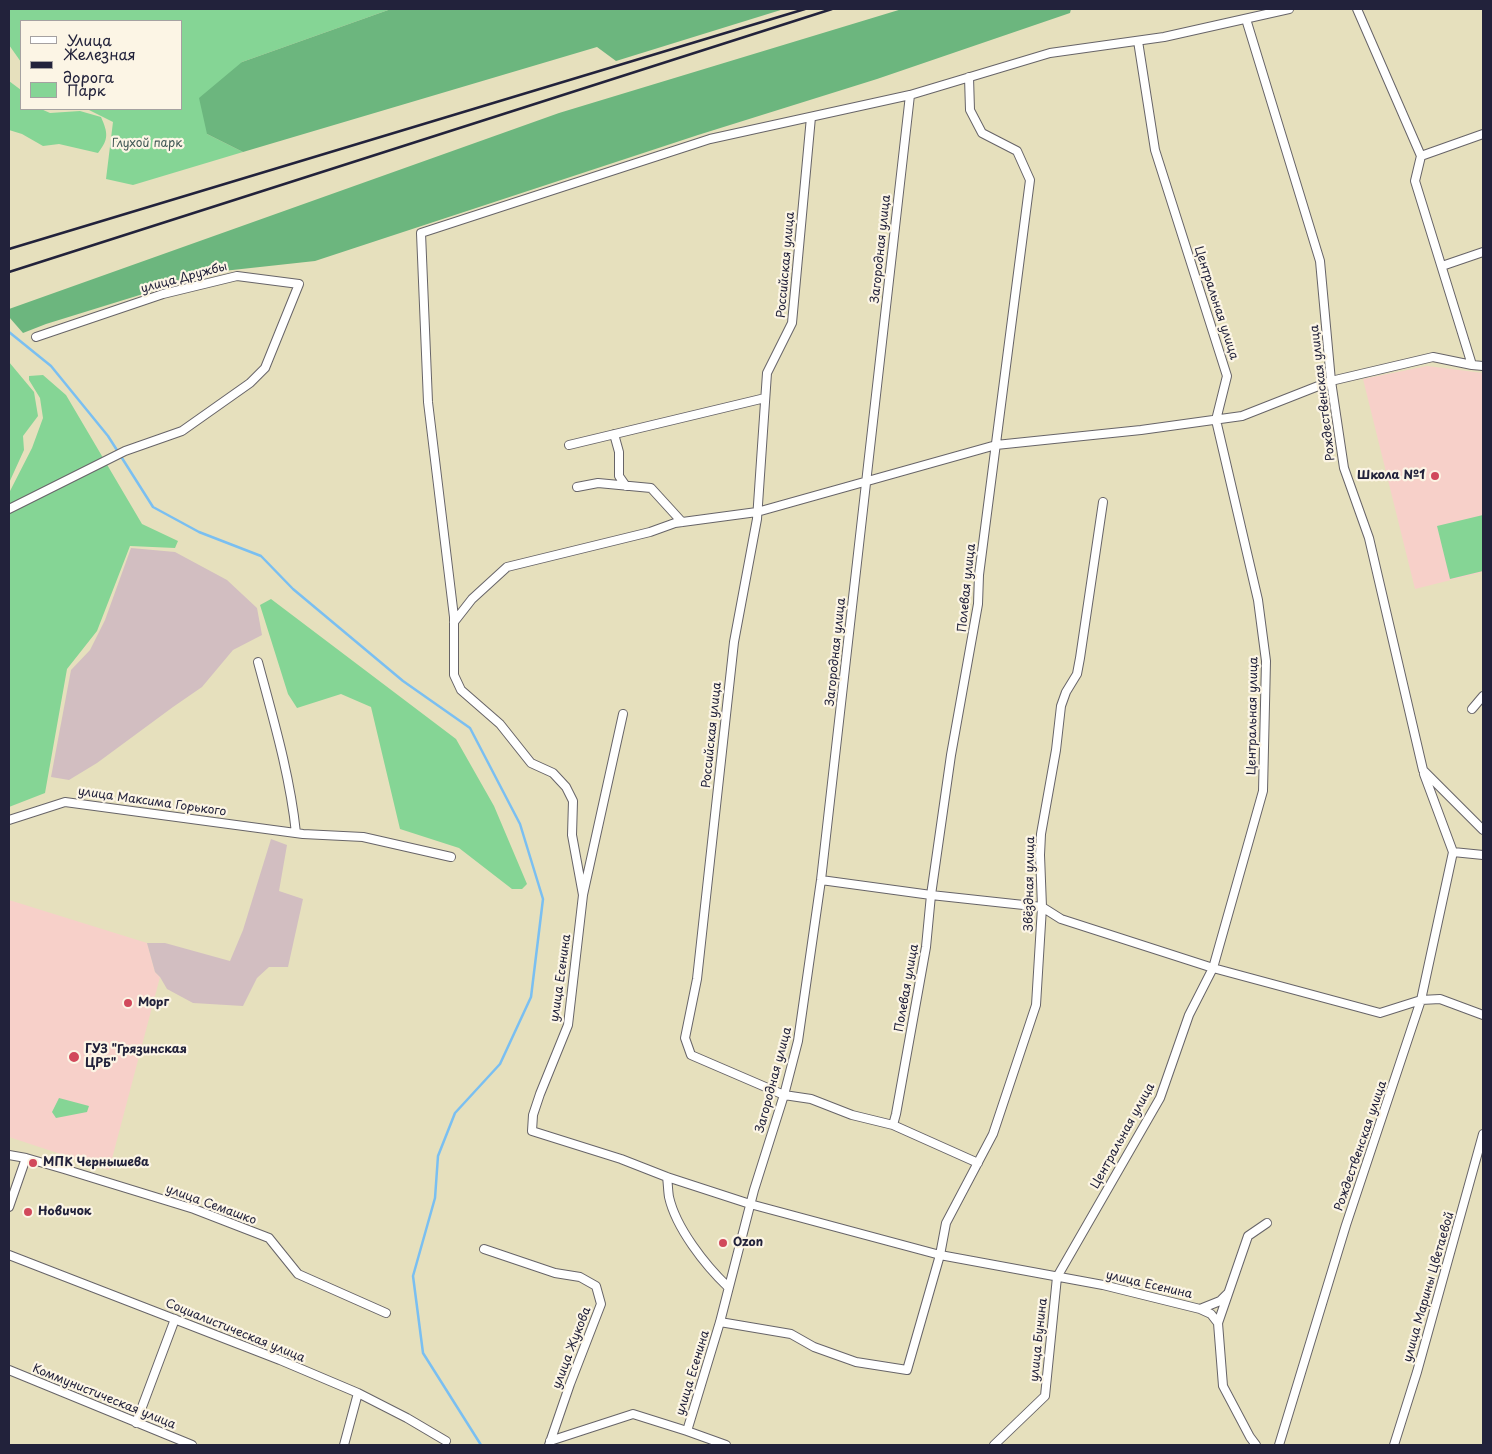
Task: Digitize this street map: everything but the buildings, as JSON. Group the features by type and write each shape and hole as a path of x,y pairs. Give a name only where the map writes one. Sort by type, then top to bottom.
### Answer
{"street":[{"path":"583,895 572,835 573,801 566,787 553,774 531,763 500,724 461,690 454,675 454,622 428,402 421,233 710,139 910,95 1050,53 1164,37 1289,9"},
{"path":"1357,9 1421,156 1415,181 1472,365"},
{"name":"Рождественская улица","path":"1246,19 1320,261 1332,381 1344,468 1369,538 1423,770 1453,852 1422,1000 1346,1226 1279,1445"},
{"name":"Центральная улица","path":"1057,1276 1160,1098 1189,1015 1213,968 1263,791 1266,661 1258,600 1216,420 1227,376 1155,150 1138,41"},
{"name":"Полевая улица","path":"893,1125 926,947 931,895 951,754 978,604 979,575 1030,180 1017,151 982,133 970,110 969,77"},
{"name":"Загородная улица","path":"750,1204 784,1095 798,1041 821,880 910,95"},
{"name":"Российская улица","path":"811,117 792,323 768,374 757,512 734,642 697,979 685,1038 691,1055 784,1095 811,1099 852,1115 893,1125 978,1163"},
{"path":"1421,156 1483,134"},
{"path":"1442,266 1483,252"},
{"name":"улица Дружбы","path":"9,509 125,451 182,431 250,382 264,368 299,284 237,276 163,294 36,337"},
{"path":"454,622 472,599 507,566 622,540 675,523 757,512 996,445 1142,430 1242,416 1332,381 1433,357 1483,366"},
{"path":"569,445 765,398"},
{"path":"614,434 619,452 619,476 626,486"},
{"path":"577,487 598,483 651,488 682,522"},
{"name":"Звёздная улица","path":"940,1255 946,1223 993,1134 1036,1005 1042,907 1040,855 1044,813 1056,750 1061,706 1066,692 1077,674 1103,502"},
{"path":"258,662 277,731 293,808 296,833"},
{"path":"1472,709 1483,696"},
{"name":"улица Есенина","path":"623,714 583,895 568,1024 540,1094 532,1131 621,1159 667,1178 750,1204 940,1255 1102,1285 1200,1308 1211,1314 1218,1323"},
{"path":"1423,770 1483,830"},
{"name":"улица Максима Горького","path":"9,820 65,802 296,833 363,837 451,857"},
{"path":"1453,852 1483,854"},
{"path":"821,880 931,895 1042,907 1061,919 1213,968 1380,1014 1422,1000 1440,999 1483,1015"},
{"name":"улица Марины Цветаевой","path":"1394,1445 1483,1134"},
{"name":"улица Семашко","path":"9,1155 26,1158 194,1209 269,1238 298,1274 386,1313"},
{"path":"9,1207 26,1158"},
{"path":"667,1178 669,1198 684,1232 713,1273 728,1287"},
{"name":"улица Есенина","path":"688,1431 720,1322 750,1204"},
{"path":"1256,1445 1223,1386 1218,1323 1248,1236 1267,1223"},
{"name":"улица Жукова","path":"484,1248 555,1273 580,1277 596,1286 602,1304 549,1443"},
{"name":"Социалистическая улица","path":"9,1255 175,1319 358,1393 407,1418 446,1441"},
{"name":"улица Есенина","path":"720,1322 790,1334 814,1347 856,1362 907,1370 940,1255"},
{"name":"улица Бунина","path":"994,1445 1045,1396 1057,1276"},
{"path":"1200,1308 1220,1301 1230,1291"},
{"path":"136,1422 175,1319"},
{"name":"Коммунистическая улица","path":"9,1370 192,1445"},
{"path":"344,1445 358,1393"},
{"path":"549,1443 634,1414 726,1445"}],"shaded area":[{"name":"Школа №1","path":"1427,366 1483,373 1483,572 1415,589 1363,379"},
{"path":"131,548 175,552 227,580 257,608 262,635 233,650 202,687 97,763 69,780 51,777 71,670 90,650 105,620"},
{"path":"271,839 287,845 279,891 303,899 288,967 269,967 257,978 243,1006 193,1003 167,989 155,972 147,943 165,943 230,961 243,930"},
{"name":"ГУЗ \"Грязинская ЦРБ\"","path":"9,900 147,943 155,972 160,977 109,1170 9,1137"}],"green space":[{"name":"Глухой парк","path":"9,9 391,9 242,62 207,134 243,152 133,185 106,179 113,122 89,110 182,110 182,20 20,20 20,61 9,45"},
{"path":"391,9 784,9 616,61 597,47 243,152 207,134 199,98 242,62"},
{"path":"902,9 1071,9 1070,13 877,79 698,135 315,261 214,272 46,324 23,333 9,317 9,309 559,113"},
{"path":"9,81 20,89 20,110 43,110 50,113 80,111 101,117 105,127 106,140 98,153 59,144 43,146 22,134 9,130"},
{"path":"9,362 34,392 38,416 23,436 24,450 9,483"},
{"path":"43,375 66,395 142,524 178,541 175,548 130,546 97,631 67,669 45,793 9,807 9,493 32,448 43,418 40,398 29,380 29,376"},
{"path":"1483,515 1483,571 1450,579 1437,526"},
{"path":"271,599 456,739 494,806 527,884 522,889 512,889 459,848 400,829 371,707 341,694 297,708 288,694 260,605"},
{"path":"59,1098 89,1106 87,1112 56,1118 52,1112"}],"waterway":[{"path":"9,332 51,366 108,436 153,507 199,532 261,556 293,589 403,681 470,728 520,824 543,899 531,997 500,1064 455,1113 438,1156 435,1198 413,1276 423,1353 481,1445"}],"railway":[{"path":"9,249 805,9"},
{"path":"9,272 832,9"}],"place":[{"name":"Школа №1","path":"1435,476"},
{"name":"Морг","path":"128,1003"},
{"name":"ГУЗ \"Грязинская ЦРБ\"","path":"74,1057"},
{"name":"МПК Чернышева","path":"33,1163"},
{"name":"Новичок","path":"28,1212"},
{"name":"Ozon","path":"723,1243"}]}
